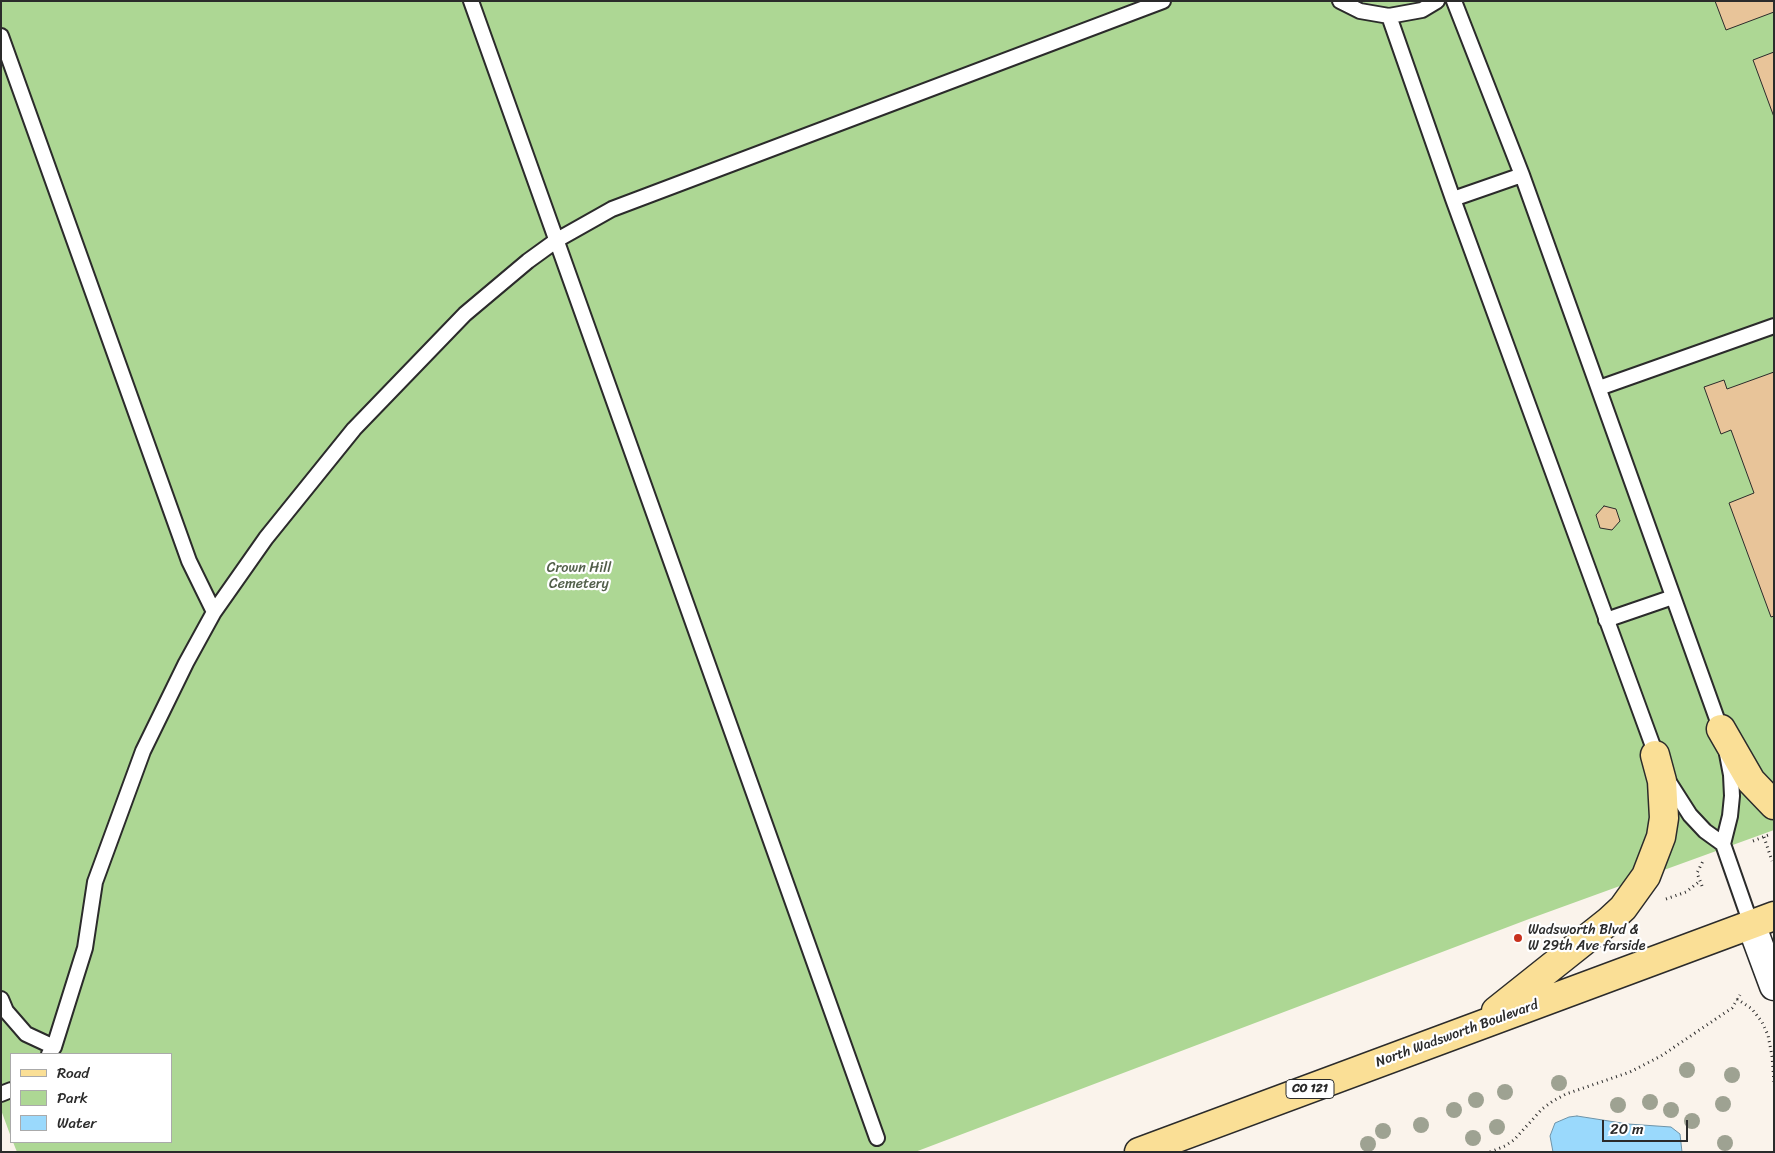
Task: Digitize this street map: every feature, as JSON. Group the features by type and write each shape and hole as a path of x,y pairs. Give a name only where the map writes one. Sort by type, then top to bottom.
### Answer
{"main road":[{"path":"1721,729 1751,781 1774,805"},
{"path":"1479,1025 1595,934 1623,908 1646,876 1661,837 1664,818 1662,781 1655,755"},
{"name":"North Wadsworth Boulevard","path":"1140,1152 1762,920"}],"street":[{"path":"1762,920 1774,986"}],"lane":[{"path":"471,1 877,1138"},
{"path":"1,999 6,1011 26,1034 51,1050 85,948 95,882 143,751 186,663 214,612 266,538 354,429 465,314 528,260 557,240 612,209 1163,1"},
{"path":"1340,1 1360,11 1389,16 1422,10 1437,1"},
{"path":"1454,1 1522,174 1721,729 1731,775 1732,796 1730,816 1723,844"},
{"path":"1389,16 1453,199 1655,755 1678,798 1690,815 1723,844 1762,920"},
{"path":"1,36 189,561 214,612"},
{"path":"1453,199 1522,174"},
{"path":"1599,388 1774,326"},
{"path":"1606,620 1673,597"}],"path":[{"path":"1753,841 1774,832"},
{"path":"1764,837 1772,861"},
{"path":"1660,902 1686,892 1701,883 1697,873 1704,859"},
{"path":"1490,1152 1514,1140 1542,1109 1552,1101 1566,1094 1630,1072 1661,1056 1732,1008 1740,995"},
{"path":"1737,999 1752,1009 1762,1022 1768,1035 1774,1082"}],"green space":[{"name":"Crown Hill Cemetery","path":"1,1 1774,1 1774,830 1529,919 915,1152 17,1152 13,1143 172,1143 172,1053 10,1053 10,1134 1,1110"}],"water":[{"path":"1577,1116 1628,1124 1671,1127 1680,1134 1682,1152 1553,1152 1550,1136 1555,1123"}],"building":[{"path":"1715,1 1774,1 1774,12 1726,30"},
{"path":"1774,52 1774,117 1753,60"},
{"path":"1774,372 1774,616 1771,617 1729,503 1754,493 1731,430 1721,434 1704,387 1724,380 1727,389"},
{"path":"1604,506 1616,509 1620,521 1612,530 1600,528 1596,515"}],"place":[{"name":"Wadsworth Blvd & W 29th Ave farside","path":"1518,938"}]}
